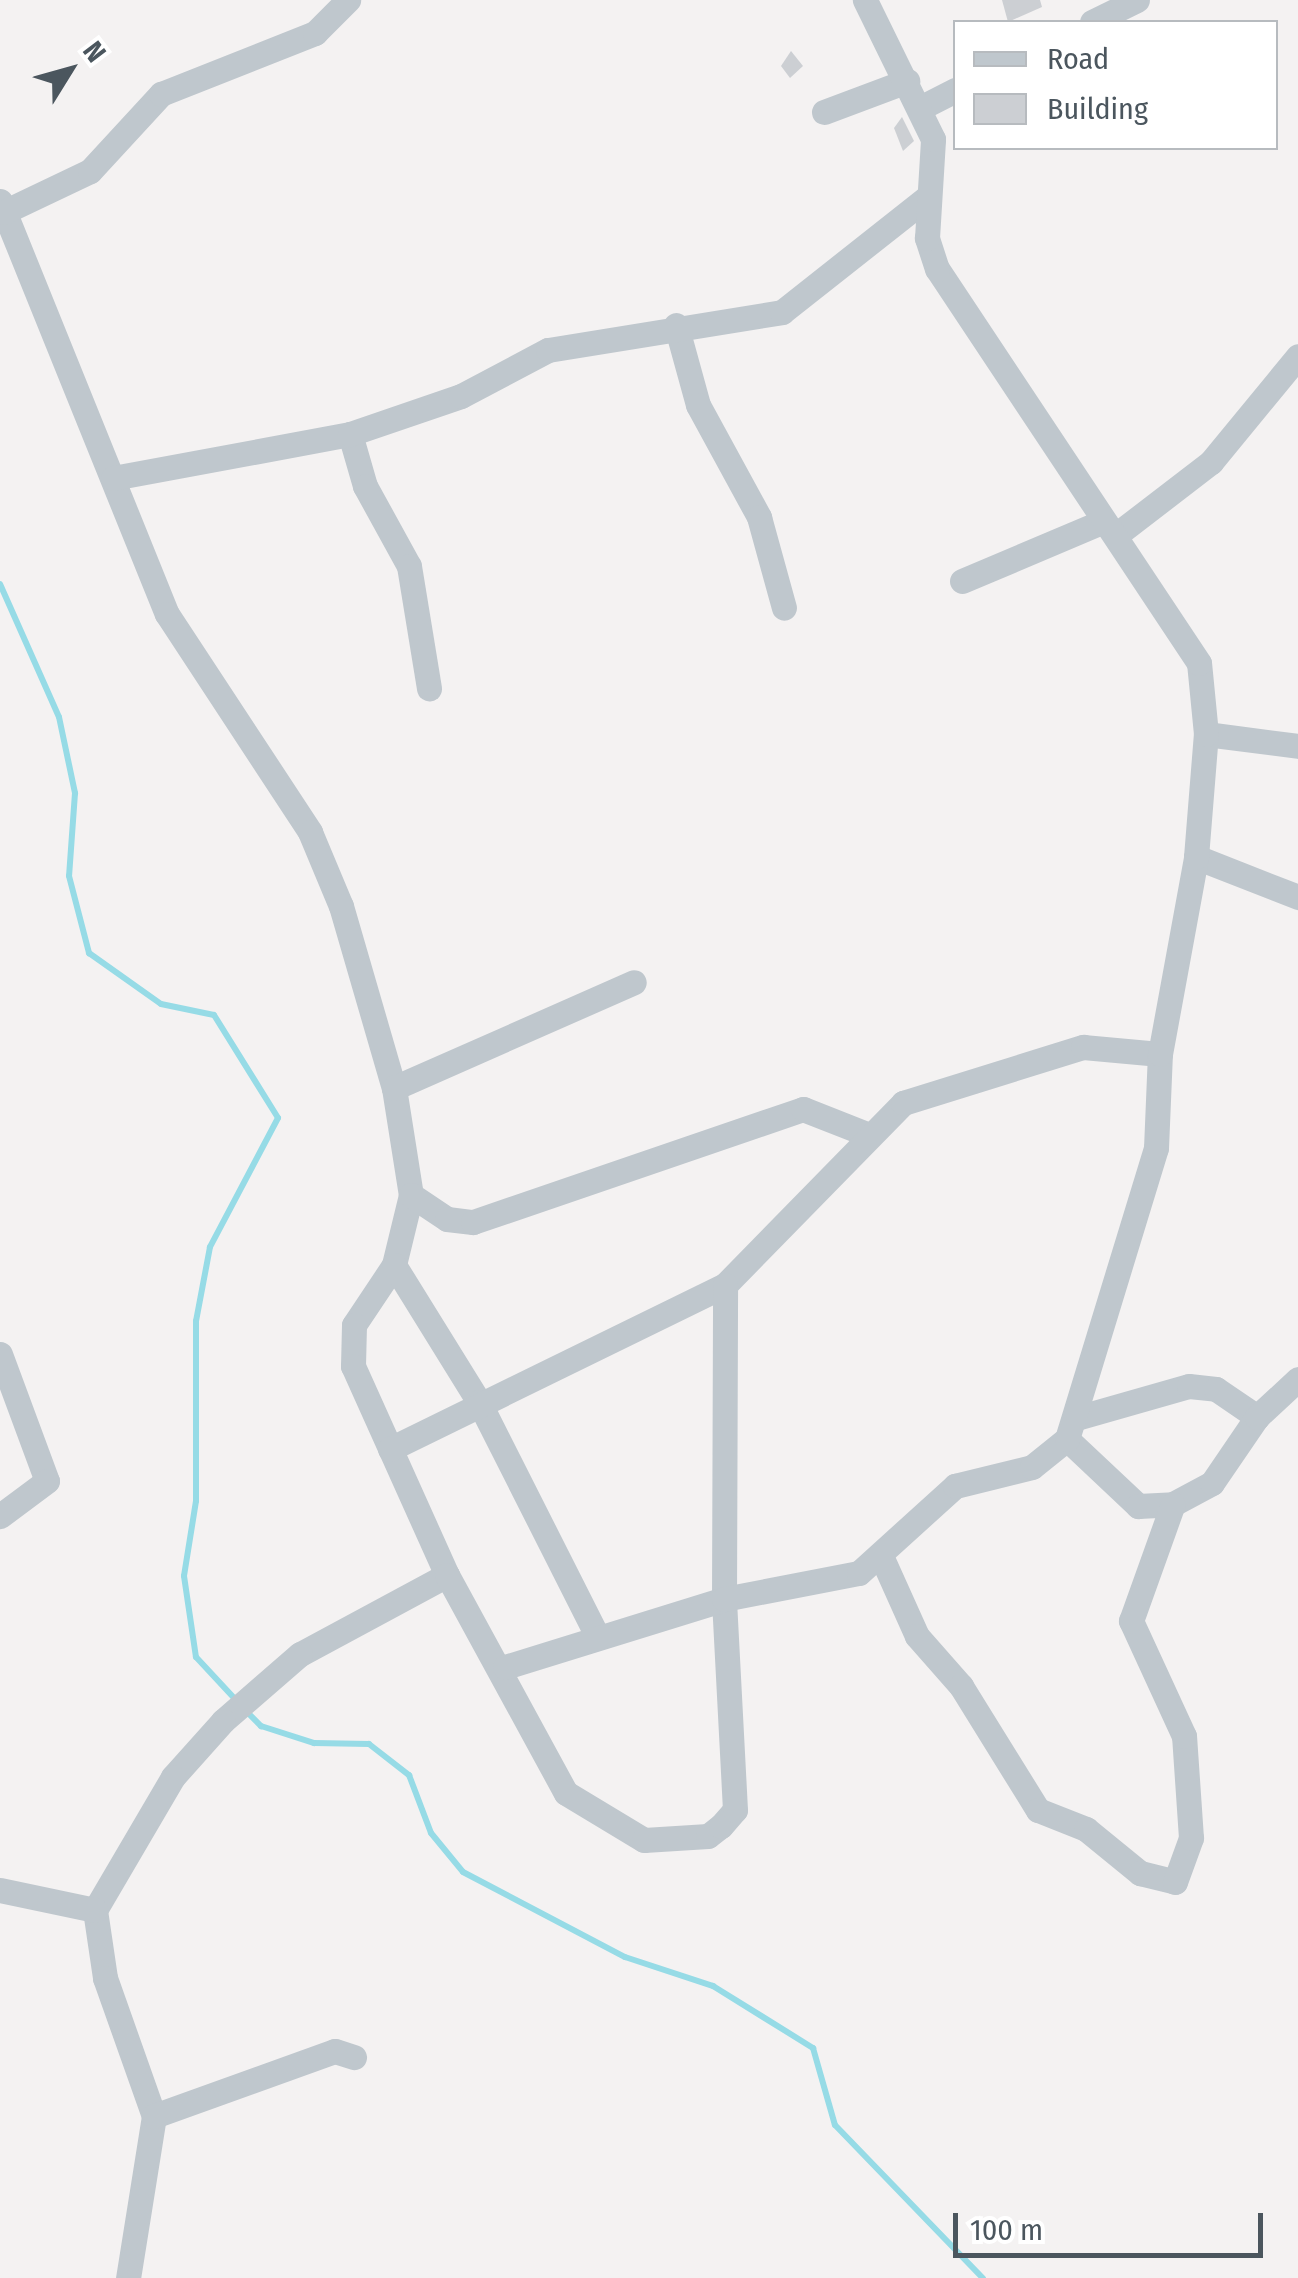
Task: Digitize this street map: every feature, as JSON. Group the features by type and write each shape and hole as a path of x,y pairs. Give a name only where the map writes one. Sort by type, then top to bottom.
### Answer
{"street":[{"path":"348,0 315,34 161,94 90,171 2,207 167,614 310,832 394,1088 411,1195 394,1264 350,1340 390,1449 447,1574 505,1667 537,1750 566,1793 644,1840 708,1836 735,1810 724,1598 725,1285"},
{"path":"866,0 922,107 933,139 929,196 937,268 1193,647 1206,734 1196,857 1160,1054 1156,1148 1074,1428"},
{"path":"1096,20 1137,0"},
{"path":"824,112 907,80"},
{"path":"922,107 953,92"},
{"path":"113,478 350,434 461,396 548,350 676,325 790,309 929,196"},
{"path":"676,325 698,405 759,517 784,608"},
{"path":"962,581 1110,528 1211,462 1298,356"},
{"path":"350,434 365,486 410,566 429,688"},
{"path":"1206,734 1298,746"},
{"path":"1196,857 1298,897"},
{"path":"394,1088 634,982"},
{"path":"390,1449 479,1402 725,1285 864,1133 903,1103 970,1075 1094,1046 1160,1054"},
{"path":"411,1195 447,1219 472,1222 803,1109 864,1133"},
{"path":"394,1264 479,1402 597,1636"},
{"path":"0,1354 46,1481 0,1516"},
{"path":"1074,1428 1138,1506 1173,1504 1212,1483 1257,1417 1298,1379"},
{"path":"505,1667 724,1598 832,1580 882,1558 955,1486 1032,1467 1074,1428 1189,1386 1216,1388 1257,1417"},
{"path":"882,1558 917,1636 961,1686 1038,1810 1086,1829 1140,1873 1175,1882 1191,1838 1184,1736 1131,1622 1173,1504"},
{"path":"128,2278 154,2116 104,1978 95,1910 173,1777 223,1721 300,1654 447,1574"},
{"path":"0,1890 95,1910"},
{"path":"154,2116 335,2051 354,2057"}],"building":[{"path":"1002,0 1040,0 1042,7 1007,20"},
{"path":"791,51 803,66 790,78 781,66"},
{"path":"902,117 914,141 903,151 894,128"}],"waterway":[{"path":"0,584 59,717 75,793 69,876 89,953 161,1004 214,1015 278,1118 210,1247 196,1321 196,1501 184,1576 196,1657 236,1700"},
{"path":"245,1710 261,1726 314,1743 369,1744 409,1775 431,1833 463,1872 625,1957 713,1986 813,2048 835,2125 983,2278"}]}
